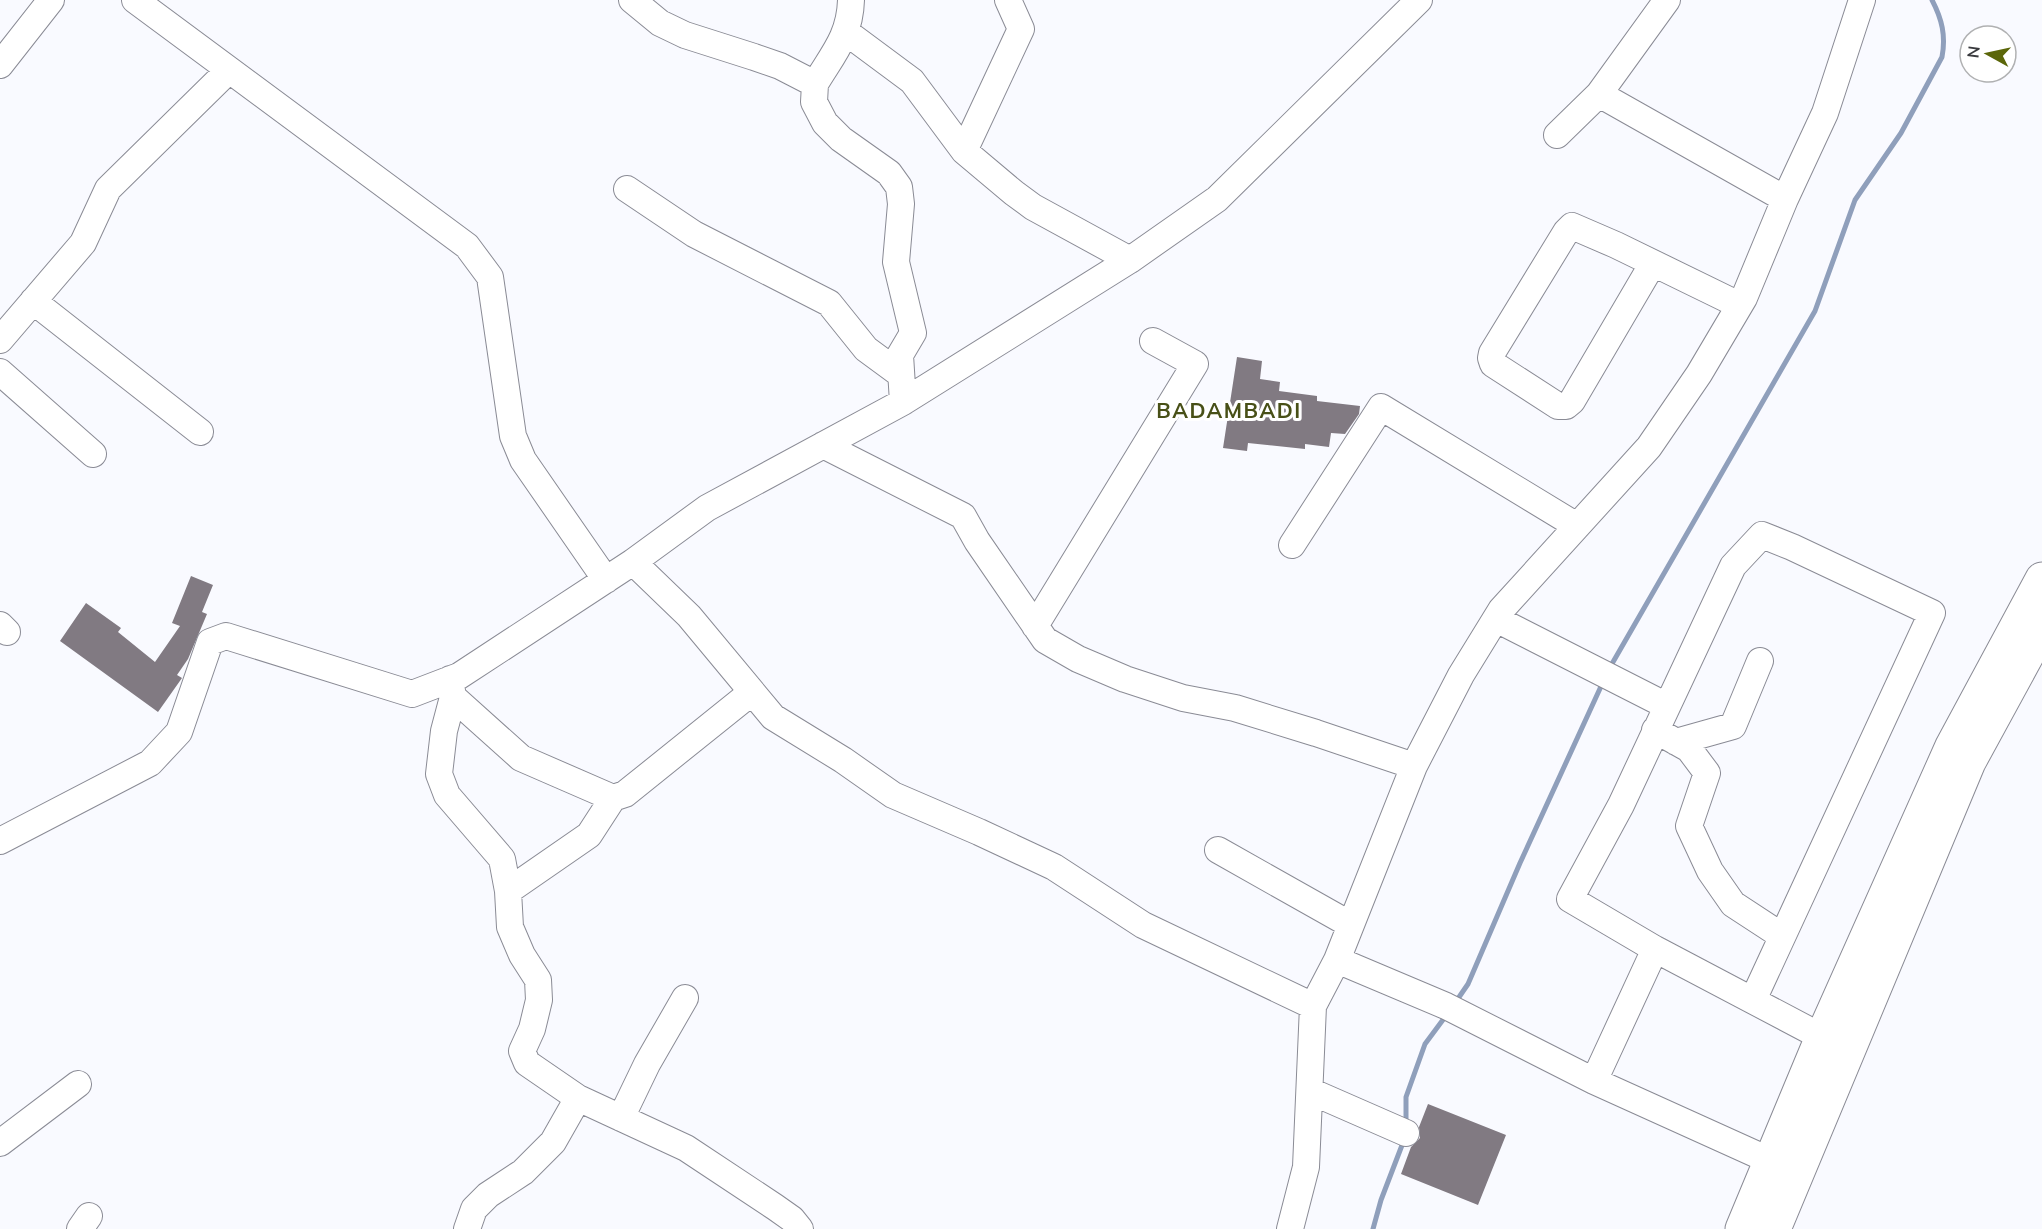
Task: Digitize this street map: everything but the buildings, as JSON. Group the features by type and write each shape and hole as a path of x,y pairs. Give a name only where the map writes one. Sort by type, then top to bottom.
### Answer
{"main road":[{"path":"1742,1229 1821,1037 1952,746 2042,579"},
{"path":"1774,1229 1969,762 2042,628"}],"street":[{"path":"0,65 51,0"},
{"path":"135,0 467,246 490,277 513,436 524,460 606,579"},
{"path":"632,0 660,23 685,36 780,66 815,84"},
{"path":"851,0 851,16 846,32 815,84 814,102 825,123 840,139 889,173 899,187 902,204 896,262 913,333 900,355 903,402"},
{"path":"964,151 1021,29 1008,0"},
{"path":"800,1229 792,1219 776,1207 686,1148 578,1098 526,1063 522,1050 532,1029 539,1000 538,980 522,955 510,927 508,891 502,860 447,795 439,774 452,688 459,676 633,562 707,508 903,402 1130,260 1217,199 1419,0"},
{"path":"1557,135 1599,94 1667,0"},
{"path":"1290,1229 1306,1167 1313,1006 1337,960 1414,766 1461,675 1501,610 1649,447 1699,374 1739,305 1825,113 1862,0"},
{"path":"846,32 912,81 964,151 1033,207 1130,260"},
{"path":"0,340 83,243 108,189 229,70"},
{"path":"1599,94 1785,199"},
{"path":"627,189 694,234 829,303 866,349 900,374"},
{"path":"1653,263 1572,401 1566,406 1558,406 1493,364 1492,352 1566,232 1572,226 1598,236 1739,305"},
{"path":"33,301 200,432"},
{"path":"1035,626 1195,364 1153,341"},
{"path":"0,372 93,454"},
{"path":"1292,545 1381,407 1577,526"},
{"path":"823,445 963,516 977,541 1045,640 1078,659 1125,679 1183,698 1245,711 1414,766"},
{"path":"1753,1000 1932,613 1762,535 1733,566 1667,706 1666,736 1620,805 1570,899 1655,949 1821,1037"},
{"path":"633,562 689,616 773,717 843,760 893,795 1054,867 1143,925 1313,1006"},
{"path":"1496,619 1667,706"},
{"path":"0,841 150,763 180,732 210,642 226,636 412,694 452,688"},
{"path":"1666,736 1733,726 1760,661"},
{"path":"452,688 521,758 613,798"},
{"path":"508,891 589,835 613,798 625,794 752,692"},
{"path":"1666,736 1689,750 1707,772 1689,826 1710,871 1733,904 1782,936"},
{"path":"1218,850 1351,925"},
{"path":"1594,1081 1655,949"},
{"path":"1337,960 1446,1006 1594,1081 1771,1161"},
{"path":"621,1118 647,1064 685,998"},
{"path":"0,1143 78,1084"},
{"path":"1310,1091 1406,1133"},
{"path":"466,1229 474,1209 488,1195 523,1172 553,1142 578,1098"}],"waterway":[{"path":"1609,669 1815,311 1855,200 1901,133 1942,57 1944,42 1942,28 1932,0"},
{"path":"1455,1003 1468,984 1520,863 1603,682"},
{"path":"1406,1125 1406,1097 1425,1044 1448,1013"},
{"path":"1373,1229 1381,1200 1404,1140"}],"district":[{"name":"BADAMBADI","path":"1229,411"}]}
